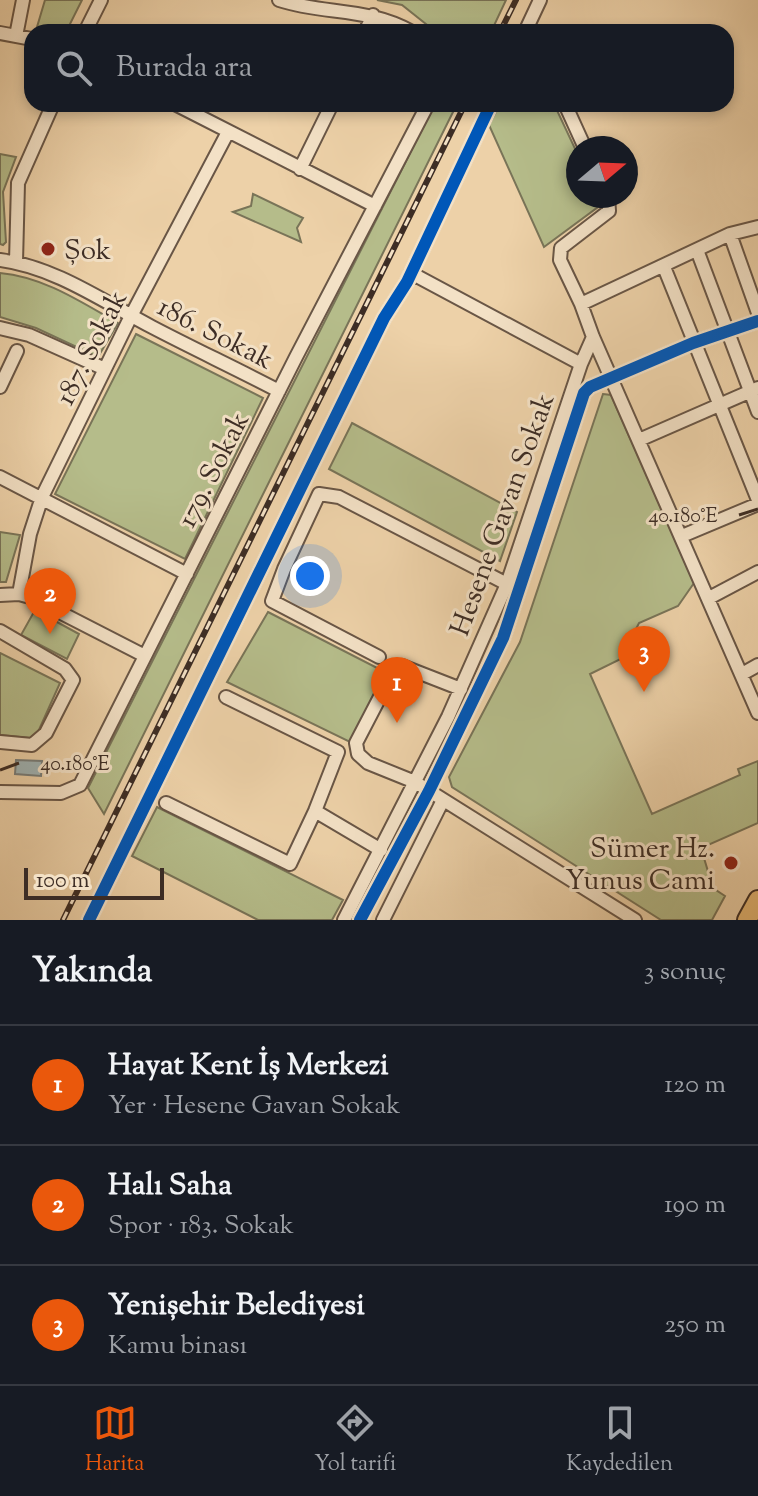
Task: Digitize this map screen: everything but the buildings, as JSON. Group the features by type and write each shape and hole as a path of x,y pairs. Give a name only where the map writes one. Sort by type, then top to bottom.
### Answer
{"highway":[{"path":"747,920 758,900"}],"street":[{"path":"16,36 23,0"},
{"path":"89,24 101,0"},
{"path":"279,0 297,6 373,15 399,24"},
{"path":"530,24 540,0"},
{"path":"369,24 373,15"},
{"path":"0,33 24,38"},
{"path":"16,262 18,183 49,112"},
{"path":"190,112 375,206"},
{"path":"300,169 328,112"},
{"name":"179. Sokak","path":"0,792 61,793 80,785 424,112"},
{"path":"89,920 384,318 411,273 487,112"},
{"path":"569,112 580,136"},
{"name":"187. Sokak","path":"19,594 30,534 42,497 131,316 228,132"},
{"path":"609,208 609,211 561,248 560,260 758,713"},
{"path":"581,304 730,234 758,227"},
{"path":"730,234 758,313"},
{"path":"697,250 754,390 758,412"},
{"name":"186. Sokak","path":"0,260 16,262 83,290 279,391"},
{"path":"664,267 758,502 682,536"},
{"path":"411,273 581,364"},
{"path":"360,920 429,791 503,638 584,393 590,387 693,343 758,321"},
{"path":"0,328 29,335 105,369"},
{"name":"Hesene Gavan Sokak","path":"344,920 461,689 507,584 581,364 593,337"},
{"path":"0,387 17,351"},
{"path":"639,440 754,390"},
{"path":"0,477 187,574"},
{"path":"379,657 272,601 319,494 339,497 507,584"},
{"path":"709,598 758,572"},
{"path":"0,595 19,594 145,656"},
{"path":"0,631 65,669 73,680 46,733 32,745 0,742"},
{"path":"742,674 758,665"},
{"path":"461,689 402,666 394,670 356,743 358,754 368,763 415,782 635,920"},
{"path":"166,803 290,864 338,752 226,697"},
{"path":"383,920 443,800"},
{"path":"315,811 381,850"}],"green space":[{"path":"45,0 82,0 70,24 38,24"},
{"path":"377,0 506,0 495,24 426,24 402,5"},
{"path":"431,112 453,112 104,814 88,788"},
{"path":"496,112 558,112 569,136 566,136 566,208 597,208 544,247 489,125"},
{"path":"0,154 16,157 3,192 6,242 3,245 0,244"},
{"path":"253,194 303,218 297,228 301,242 233,212 251,206"},
{"path":"0,273 47,285 118,323 98,357 36,328 0,317"},
{"path":"136,334 263,398 185,559 55,494"},
{"path":"603,394 611,395 694,583 678,606 639,623 636,629 641,649 590,674 652,814 740,775 738,769 758,761 758,823 701,848 713,888 725,896 712,920 661,920 452,787 449,777 520,642"},
{"path":"352,423 517,512 500,561 329,469"},
{"path":"0,532 20,535 6,582 0,582"},
{"path":"35,610 79,634 67,659 21,635"},
{"path":"268,612 385,672 350,742 227,682"},
{"path":"0,653 60,683 38,732 30,738 0,735"},
{"path":"157,807 343,900 332,920 258,920 132,856"}],"shaded area":[{"path":"16,760 42,761 41,776 15,774"}],"railway":[{"path":"504,24 516,0"},
{"path":"63,920 461,112"}],"cycle path":[{"path":"89,920 384,318 407,282 487,112"},
{"path":"360,920 429,791 503,638 584,393 590,387 693,343 758,321"}],"place":[{"name":"Şok","path":"48,249"},
{"name":"Halı Saha","path":"50,634"},
{"name":"Yenişehir Belediyesi","path":"644,692"},
{"name":"Hayat Kent İş Merkezi","path":"397,723"},
{"name":"Sümer Hz. Yunus Cami","path":"731,863"}]}
